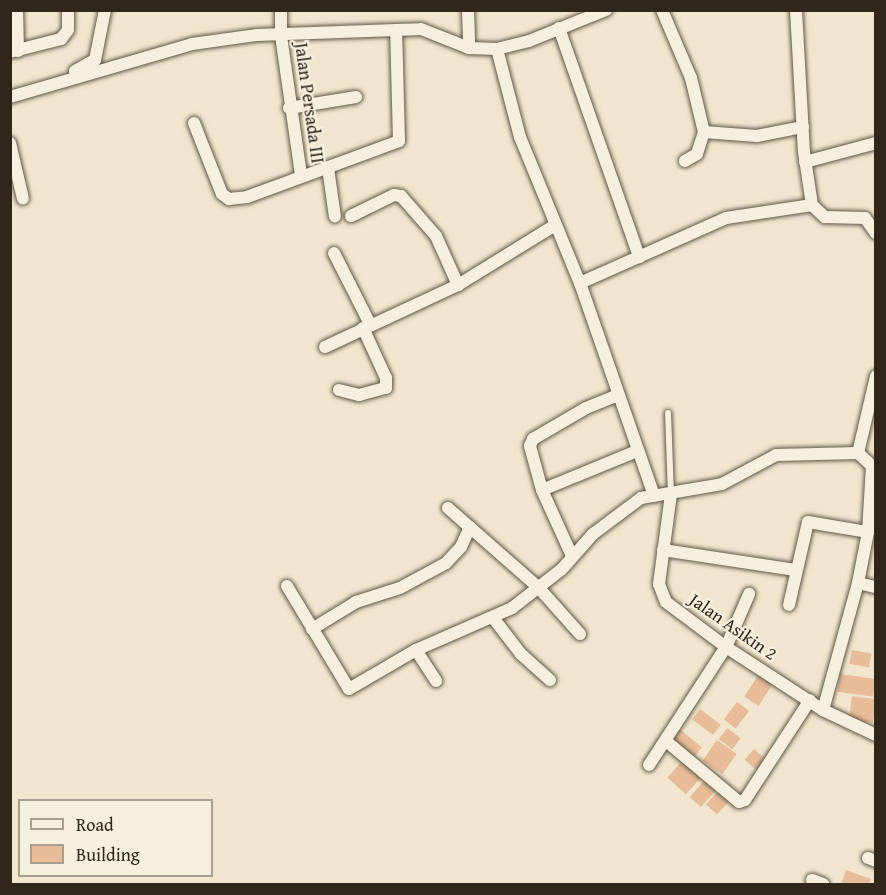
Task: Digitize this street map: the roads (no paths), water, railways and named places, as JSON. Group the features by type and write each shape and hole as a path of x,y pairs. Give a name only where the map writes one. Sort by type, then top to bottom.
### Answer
{"street":[{"path":"17,10 14,51 61,39 68,30 68,10"},
{"path":"10,91 90,63 102,41 105,10"},
{"name":"Jalan Persada III","path":"281,10 280,36 289,108 301,175"},
{"path":"468,10 469,48"},
{"path":"10,97 192,44 280,36 421,29 469,48 497,49 606,10"},
{"path":"662,10 691,78 704,132 697,154 685,161"},
{"path":"796,10 805,162 812,205 825,217 865,218 875,232"},
{"path":"560,28 639,257"},
{"path":"194,123 222,194 229,198 247,197 301,175 328,168 399,141 396,30"},
{"path":"497,49 520,137 580,283 654,495"},
{"path":"289,108 356,98"},
{"path":"704,132 757,136 803,128"},
{"path":"805,162 876,143"},
{"path":"10,144 23,199"},
{"path":"328,168 335,217"},
{"path":"351,216 394,195 401,196 436,236 458,285"},
{"path":"580,283 726,218 812,205"},
{"path":"325,347 458,285 555,225"},
{"path":"334,254 367,326 386,378 386,388 359,395 339,390"},
{"path":"858,453 871,421 876,376"},
{"path":"572,556 542,490 530,454 533,440 586,408 618,395"},
{"path":"542,490 637,451"},
{"path":"286,586 349,689 416,651 494,619 538,587 628,504 654,495 722,484 776,455 858,453 872,466 873,473 867,532 858,583 823,710"},
{"name":"Jalan Asikin 2","path":"671,494 659,584 666,602 726,647 823,710 876,735"},
{"path":"448,508 538,587 580,634"},
{"path":"789,605 808,522 867,532"},
{"path":"312,629 356,602 400,588 446,562 461,547 470,527"},
{"path":"663,550 796,570"},
{"path":"858,583 876,586"},
{"path":"649,765 726,647 749,594"},
{"path":"494,619 521,654 550,680"},
{"path":"416,651 436,681"},
{"path":"666,741 739,802 745,800 810,700"}],"lane":[{"path":"668,412 671,494"}]}
